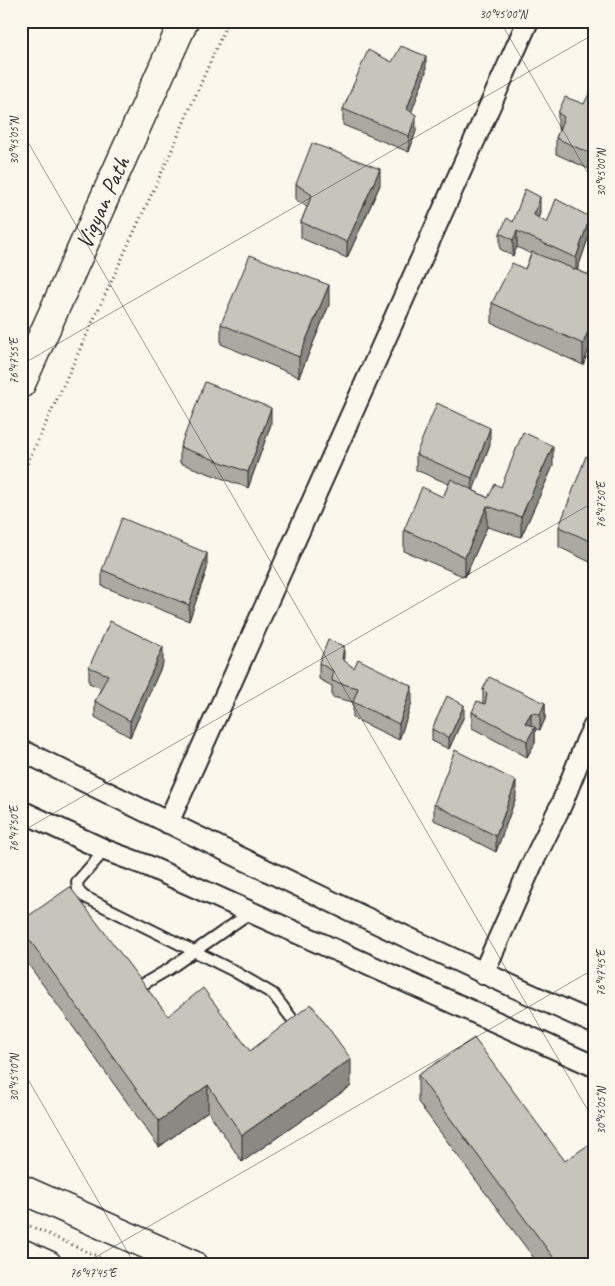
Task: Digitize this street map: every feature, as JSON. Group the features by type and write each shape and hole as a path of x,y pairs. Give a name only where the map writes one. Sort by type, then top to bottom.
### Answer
{"main road":[{"name":"Vigyan Path","path":"21,384 184,21"},
{"path":"21,1189 193,1265"},
{"path":"21,1253 48,1265"}],"street":[{"path":"168,823 528,21"},
{"path":"483,974 532,864 562,803 594,726"},
{"path":"21,750 168,823 483,974 594,1023"},
{"path":"21,811 594,1066"}],"lane":[{"path":"105,850 77,882 78,890 83,896 232,970 273,994 296,1024"},
{"path":"140,986 169,969 251,912"}],"path":[{"path":"21,477 228,21"},
{"path":"21,1222 117,1265"}],"building":[{"path":"401,46 426,56 407,109 416,115 409,136 343,109 368,50 392,62"},
{"path":"591,90 594,92 594,145 589,153 556,138 564,117 558,113 565,97 584,104"},
{"path":"312,143 380,169 347,242 301,222 312,195 296,184"},
{"path":"525,189 540,197 534,215 547,223 556,199 590,217 576,258 517,231 513,240 500,233 507,218 513,222"},
{"path":"532,252 594,277 594,316 583,344 492,303 512,263 525,269"},
{"path":"250,255 329,285 299,357 221,324"},
{"path":"205,382 271,408 248,472 180,447"},
{"path":"437,403 490,428 472,478 416,454"},
{"path":"523,432 553,446 521,517 487,506 465,557 404,530 422,487 443,497 451,479 488,498 495,484 501,487"},
{"path":"586,456 594,459 594,543 559,527"},
{"path":"122,518 207,553 189,605 102,570"},
{"path":"110,621 163,647 130,721 95,701 108,675 89,667"},
{"path":"328,640 344,646 342,659 354,668 358,659 412,686 399,724 353,702 358,688 332,681 333,671 319,663"},
{"path":"489,677 545,703 540,714 531,713 525,723 535,727 527,741 472,712 477,701 485,704 487,693 483,689"},
{"path":"447,696 464,705 449,738 432,729"},
{"path":"455,750 516,781 496,836 434,804"},
{"path":"70,887 168,1016 203,988 250,1051 311,1004 351,1059 242,1135 208,1085 159,1121 21,928 21,921"},
{"path":"474,1038 565,1161 594,1141 594,1252 575,1265 559,1265 418,1075"}]}
